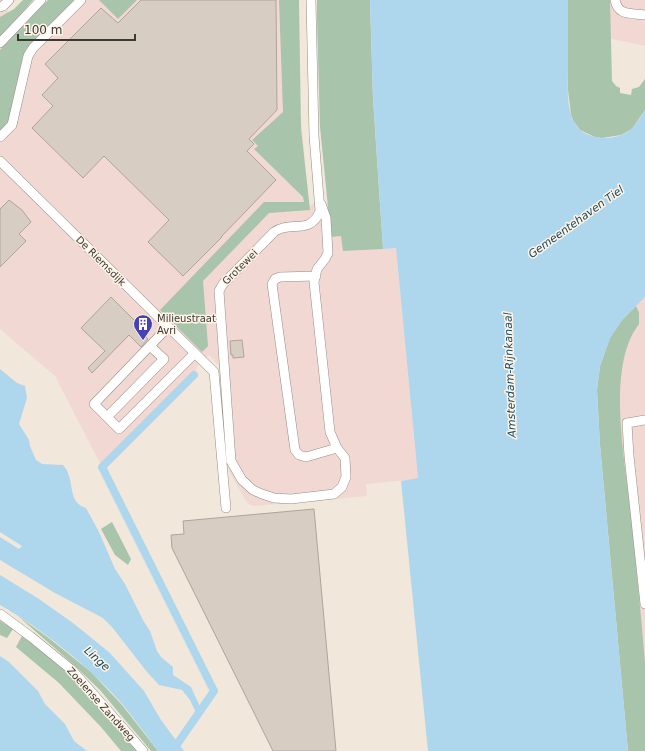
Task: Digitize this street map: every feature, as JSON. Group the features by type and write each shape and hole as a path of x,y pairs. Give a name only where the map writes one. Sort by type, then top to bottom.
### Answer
{"street":[{"path":"0,7 9,0"},
{"path":"0,43 41,0"},
{"path":"0,137 12,125 28,56 33,48 81,0"},
{"path":"311,0 314,136 321,204 326,218 328,238 328,253 318,269 316,276 314,282 330,432 337,448 306,457 299,455 295,450 272,284 275,279 280,277 316,276"},
{"path":"615,0 617,8 621,12 645,15"},
{"name":"De Riemsdijk","path":"0,161 214,372 226,508"},
{"path":"307,226 311,224 319,215 321,204"},
{"path":"307,226 320,230 328,238"},
{"name":"Grotewei","path":"307,226 278,229 220,287 218,296 231,461 242,480 253,490 274,498 291,499 334,494 345,482 346,477 345,458 337,448"},
{"path":"168,327 94,404 107,417 120,429 195,353"},
{"path":"107,417 164,359 150,346"},
{"path":"645,420 627,423 629,456 645,604"},
{"name":"Zoelense Zandweg","path":"0,614 73,671 143,751"}],"shaded area":[{"path":"0,0 16,0 7,10 33,37 69,0 291,0 309,205 328,203 331,237 341,236 344,251 396,248 418,479 366,484 367,496 255,506 250,505 246,501 229,471 219,366 209,355 197,367 194,375 102,467 55,376 0,329"},
{"path":"588,0 645,0 645,46 585,33"},
{"path":"645,269 645,751 602,311"}],"green space":[{"path":"23,0 33,0 0,39 0,17 14,9"},
{"path":"48,0 74,0 26,49 23,56 9,120 0,132 0,50"},
{"path":"99,0 137,0 118,19"},
{"path":"279,0 299,0 301,129 310,210 269,213 203,281 208,346 202,352 160,310 264,202 304,202 303,197 254,149 258,146 252,140 283,112"},
{"path":"317,0 370,0 373,99 383,249 343,251 341,236 331,237 320,127"},
{"path":"568,0 610,0 612,81 620,88 620,93 631,95 632,89 639,87 645,79 645,110 632,129 621,135 602,138 595,137 580,130 571,115 568,90"},
{"path":"636,306 639,313 639,324 629,343 623,365 620,390 620,417 645,663 645,751 628,751 600,445 597,390 600,366 610,338 622,320"},
{"path":"112,522 131,559 128,565 115,555 101,529"},
{"path":"18,616 50,639 91,672 122,705 158,751 151,751 100,690"},
{"path":"0,621 13,629 7,638 0,635"},
{"path":"22,636 50,658 85,690 137,751 121,751 101,727 59,683 16,647"}],"water":[{"path":"370,0 568,0 568,97 571,116 576,126 591,136 605,138 619,136 634,127 645,110 645,297 622,320 610,338 600,366 597,390 600,445 628,751 428,751 401,481 418,478 396,248 383,249 373,99"},
{"path":"0,369 17,383 25,386 27,398 19,424 29,440 36,460 42,464 63,465 67,471 76,501 86,508 99,532 115,569 125,584 150,631 157,651 161,657 173,667 173,675 191,687 201,709 197,715 190,700 182,690 159,685 103,618 55,593 0,560 0,537 19,549 22,546 0,532"},
{"name":"Linge","path":"0,575 39,599 73,623 110,653 144,691 161,720 184,751 158,751 123,705 96,677 49,637 16,614 0,605"},
{"path":"0,656 9,662 38,691 45,704 65,724 74,741 87,751 0,751"}],"building":[{"path":"141,0 276,0 277,110 249,139 254,144 247,151 276,180 183,276 148,242 169,220 104,156 83,178 32,128 53,106 42,95 58,78 45,64 101,8 118,23"},
{"path":"9,200 22,210 31,222 19,234 26,241 0,267 0,209"},
{"path":"111,297 139,325 136,328 148,339 141,347 129,335 92,373 88,368 105,351 81,328"},
{"path":"242,340 244,357 233,358 233,355 231,355 230,341"},
{"path":"314,509 336,751 273,751 172,548 171,535 184,534 183,521"}],"waterway":[{"path":"173,750 214,691 102,467 194,375"}],"place":[{"name":"Milieustraat Avri","path":"143,341"}],"water label":[{"name":"Gemeentehaven Tiel","path":"576,222"},
{"name":"Amsterdam-Rijnkanaal","path":"510,375"}]}
